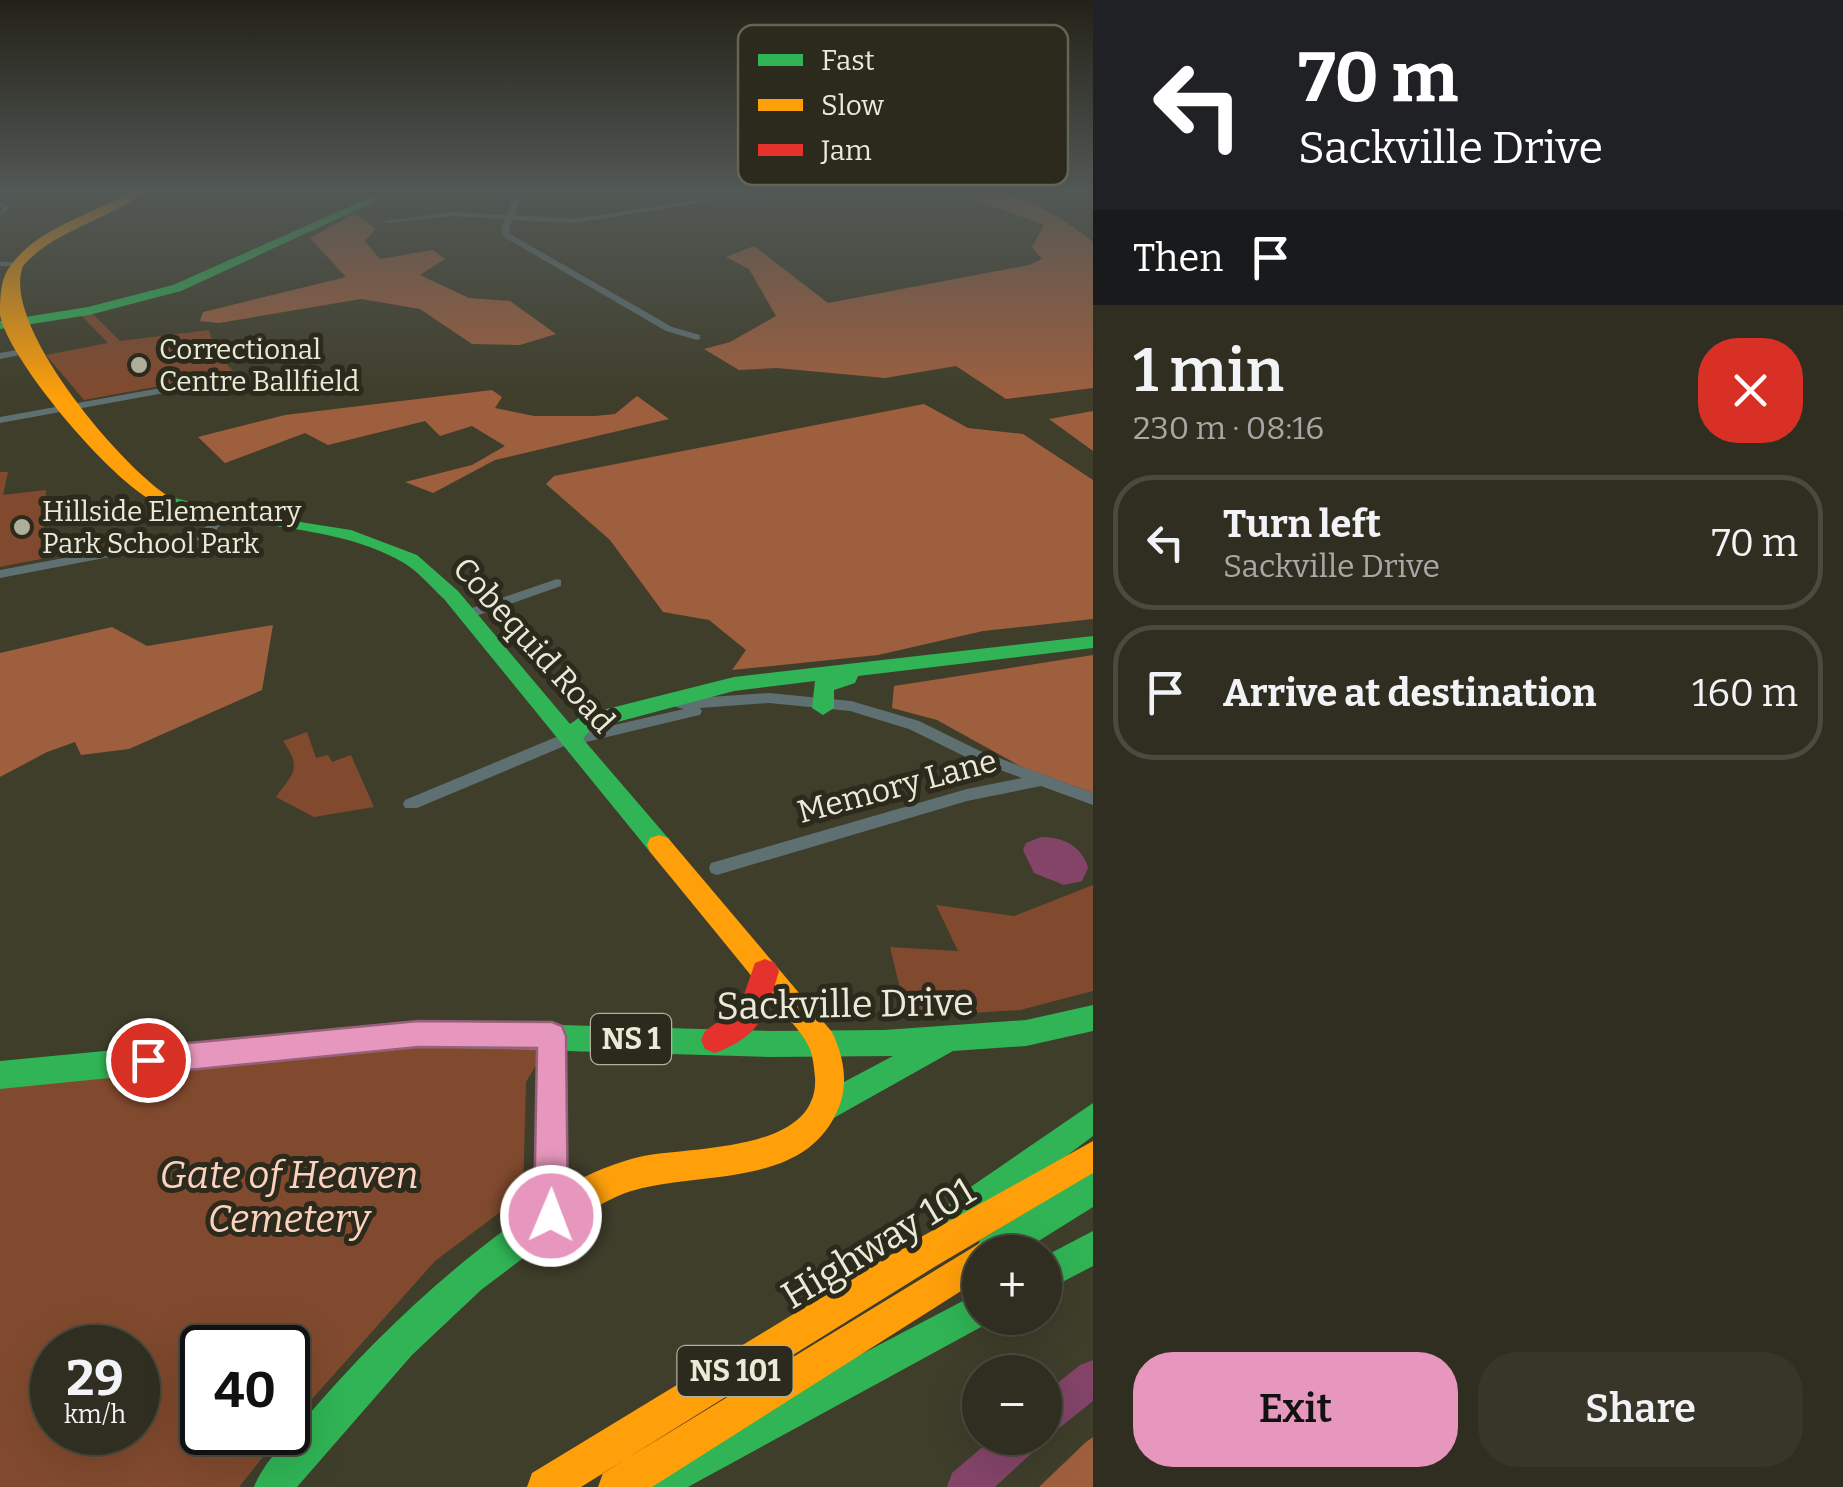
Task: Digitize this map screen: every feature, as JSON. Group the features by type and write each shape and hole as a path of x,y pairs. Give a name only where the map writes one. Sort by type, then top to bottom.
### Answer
{"main road":[{"path":"9,264 6,288 10,326 130,298 200,275 236,258"},
{"path":"57,315 132,301 207,278 249,258"},
{"name":"Cobequid Road","path":"10,326 71,409 124,474 143,490 166,502 220,518 374,543 412,560 468,614 573,736 822,1041"},
{"path":"573,736 583,723 734,684 1093,642"},
{"path":"822,705 823,686 893,666"},
{"path":"711,1042 749,1022 762,1001 764,971"},
{"name":"Sackville Drive","path":"0,1075 380,1036 552,1036 711,1042 951,1040 1026,1032 1093,1018"},
{"path":"551,1216 552,1036"},
{"path":"273,1487 323,1421 381,1358 495,1257 551,1216 622,1177 760,1153 787,1143 823,1109 951,1040"},
{"path":"822,1041 832,1086 823,1109"},
{"path":"924,1254 968,1209 1093,1118"},
{"name":"Highway 101","path":"546,1487 924,1254 1093,1156"},
{"name":"Highway 101","path":"1019,1235 1093,1188"},
{"path":"1062,1265 1093,1248"},
{"name":"Highway 101","path":"617,1487 962,1271"},
{"path":"649,1487 962,1319"}],"street":[{"path":"547,258 669,329 697,337"},
{"path":"0,356 10,326"},
{"path":"0,420 205,382"},
{"path":"0,574 194,537 210,530 220,518"},
{"path":"468,614 557,583"},
{"path":"411,804 573,736 717,708 822,705 876,719 1037,780"},
{"name":"Memory Lane","path":"717,868 967,795 1037,780 1093,799"}],"green space":[{"path":"92,313 120,341 209,330 215,351 235,373 202,375 84,400 46,355 108,343 81,315"},
{"name":"Hillside Elementary Park School Park","path":"0,472 8,472 3,495 46,490 41,559 0,567"},
{"path":"307,732 316,758 328,755 332,762 351,755 374,807 314,817 276,797 294,764 283,741"},
{"path":"1093,885 1093,991 1020,1010 907,1017 890,947 958,951 936,905 1014,916"},
{"name":"Gate of Heaven Cemetery","path":"554,1035 526,1082 523,1195 435,1261 310,1401 310,1325 180,1325 180,1455 264,1455 239,1487 0,1487 0,1075"}],"shaded area":[{"path":"329,258 444,258 420,275 469,298 510,301 556,334 520,345 472,344 420,309 361,299 219,323 200,321 203,312 346,277"},
{"path":"729,258 770,258 828,303 1029,265 1042,259 1093,258 1093,388 1006,399 956,366 885,378 777,368 739,370 704,349 730,342 776,316 749,269"},
{"path":"492,390 502,397 495,408 534,416 615,414 637,396 669,419 495,460 433,493 405,482 472,465 505,446 472,426 440,436 425,421 328,445 305,433 225,463 198,437 285,415"},
{"path":"924,404 968,428 1023,434 1093,480 1093,619 983,631 878,655 732,670 746,650 709,620 663,612 610,540 546,484 554,476"},
{"path":"1093,411 1093,451 1049,419"},
{"path":"273,625 262,690 129,749 81,755 75,742 0,777 0,653 112,627 147,646"},
{"path":"1093,655 1093,793 1022,767 937,720 892,708 894,686"},
{"path":"1041,837 1064,841 1076,849 1088,868 1082,881 1064,885 1034,873 1023,850 1026,843"},
{"path":"1093,1437 1093,1487 1039,1487 1086,1442"}],"waterway":[{"path":"1062,1403 1093,1378"},
{"path":"966,1487 1002,1455"}],"traffic: fast":[{"path":"0,325 89,311 177,288 243,258"},
{"path":"162,500 224,516 351,535 410,559 451,595 659,845"},
{"path":"573,736 583,723 734,684 1093,642"},
{"path":"823,708 823,686 848,678"},
{"path":"0,1075 418,1034 769,1044 884,1043 1026,1033 1093,1018"},
{"path":"551,1216 552,1035"},
{"path":"823,1109 942,1044"},
{"path":"949,1228 968,1209 1093,1118"},
{"path":"1019,1235 1093,1188"},
{"path":"273,1487 399,1343 469,1278 546,1220"},
{"path":"1062,1265 1093,1248"},
{"path":"649,1487 962,1319"}],"traffic: slow":[{"path":"24,258 10,275 5,294 6,314 14,334 72,417 121,469 162,500"},
{"path":"546,1220 592,1191 629,1175 721,1162 778,1148 802,1135 819,1118 829,1094 822,1041 659,845"},
{"path":"546,1487 924,1254 1093,1156"},
{"path":"617,1487 962,1271"}],"traffic: jam":[{"path":"715,1040 752,1014 765,971"}],"place":[{"name":"Correctional Centre Ballfield","path":"139,365"},
{"name":"Hillside Elementary Park School Park","path":"22,527"}],"route":[{"path":"148,1060 380,1036 552,1036 551,1216"}]}
